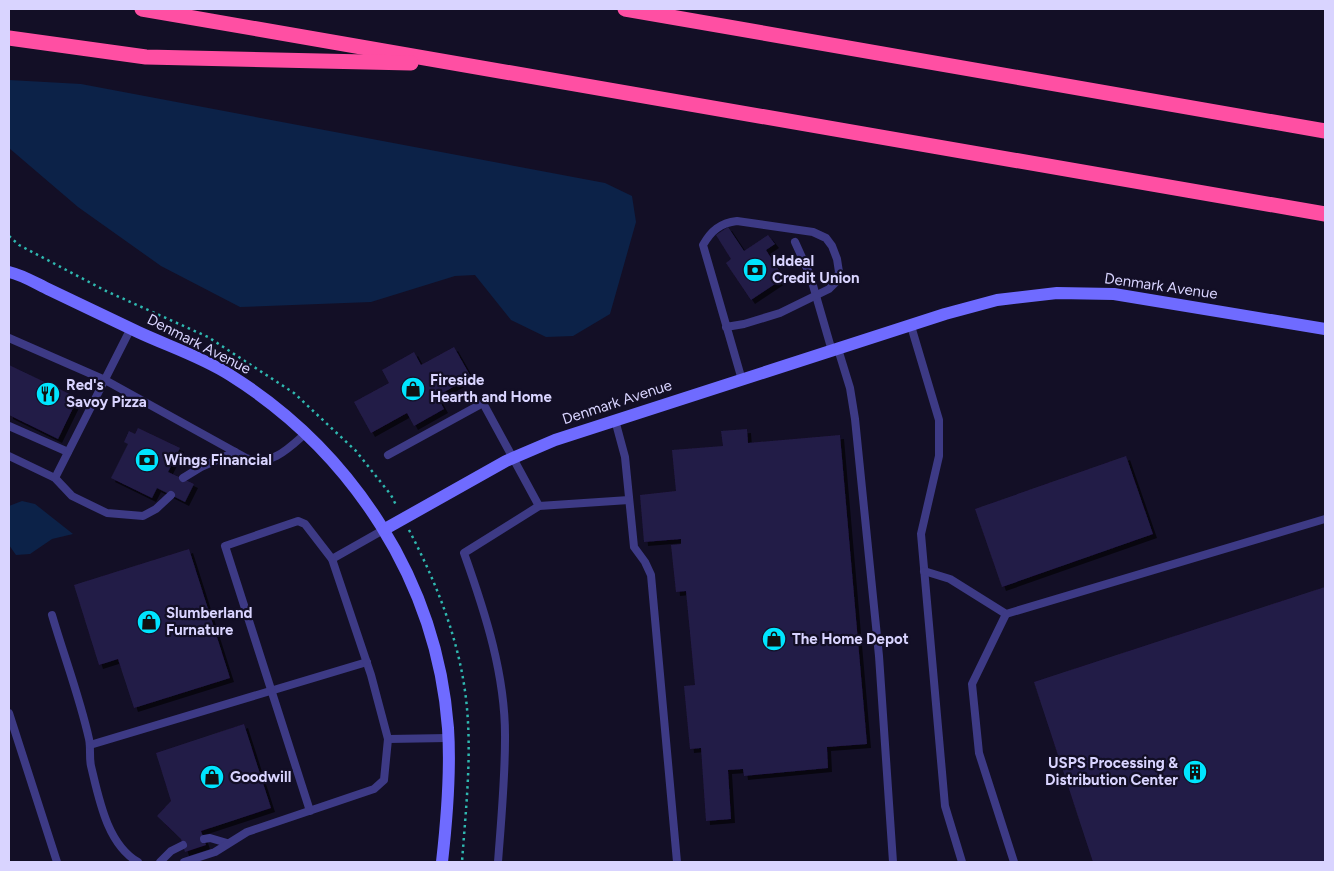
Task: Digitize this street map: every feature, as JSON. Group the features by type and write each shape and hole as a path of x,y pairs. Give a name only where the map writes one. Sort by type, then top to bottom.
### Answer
{"highway":[{"path":"142,9 1325,214"},
{"path":"625,9 1325,131"},
{"path":"9,38 146,57 463,64"}],"street":[{"name":"Denmark Avenue","path":"10,272 228,373 277,407 306,433 347,476 385,529 514,457 555,440 998,300 1057,293 1114,294 1325,329"},
{"path":"385,529 415,592 430,634 442,680 448,738 447,815 442,862"}],"lane":[{"path":"726,328 780,313 815,294 829,289 836,282 839,272 837,259 826,238 813,232 736,221 724,222 709,235 703,245 726,328 742,380"},
{"path":"795,242 810,275 815,294 850,388 855,419 879,656 893,862"},
{"path":"911,326 926,374 939,428 939,456 925,508 921,534 945,806 962,862"},
{"path":"55,478 131,328"},
{"path":"9,338 105,380 254,461 275,459 306,433"},
{"path":"388,455 484,403 539,506"},
{"path":"616,420 625,457 634,547 645,562 651,575 677,862"},
{"path":"9,426 68,452"},
{"path":"183,478 201,467 236,452"},
{"path":"9,456 55,478 72,496 107,513 143,516 156,509 171,495"},
{"path":"498,862 505,738 498,667 479,592 464,553 539,506 629,500"},
{"path":"1014,862 979,754 972,684 1006,614 1325,519"},
{"path":"184,862 215,852 247,832 310,811 374,789 384,780 388,738 367,662 332,559 304,524 298,521 225,546 310,811"},
{"path":"332,559 385,529"},
{"path":"924,571 950,579 1006,614"},
{"path":"52,615 90,745 91,764 106,818 116,843 128,856 138,862"},
{"path":"90,745 367,662"},
{"path":"9,712 57,862"},
{"path":"388,738 448,738"},
{"path":"204,840 210,838 227,843"},
{"path":"160,862 171,851 183,845"}],"path":[{"path":"9,236 19,245 106,291 208,337 294,393 356,450 391,495 421,554 448,617 465,691 469,766 462,862"}],"water":[{"path":"9,80 81,84 605,183 632,196 636,222 610,314 573,336 546,337 511,320 475,275 455,276 371,302 240,307 161,266 78,207 9,148"},
{"path":"22,501 35,504 73,534 52,539 30,554 16,555 9,545 9,506"}],"building":[{"name":"Iddeal Credit Union","path":"728,227 744,251 768,235 775,244 766,250 784,278 751,300 726,263 731,259 716,235"},
{"name":"Fireside Hearth and Home","path":"454,347 471,377 437,396 444,409 414,426 407,413 371,433 354,402 389,383 382,370 414,352 421,365"},
{"path":"9,365 78,398 58,439 9,415"},
{"name":"Wings Financial","path":"138,428 180,448 168,472 194,484 185,502 157,488 152,498 111,478 128,444 124,442 129,431 135,434"},
{"name":"The Home Depot","path":"747,429 748,443 840,435 867,744 827,747 828,768 744,776 743,769 728,770 731,819 706,821 701,748 690,749 684,686 695,685 686,591 676,592 671,545 681,544 681,539 644,542 640,495 676,491 672,450 723,446 721,431"},
{"path":"1126,456 1153,534 1002,587 975,509"},
{"name":"Slumberland Furnature","path":"189,549 230,678 134,708 118,659 99,665 74,585"},
{"name":"USPS Processing & Distribution Center","path":"1325,587 1325,862 1093,862 1034,682"},
{"name":"Goodwill","path":"244,724 271,808 201,831 206,845 185,852 181,839 157,816 171,801 156,753"}],"place":[{"name":"Iddeal Credit Union","path":"755,270"},
{"name":"Fireside Hearth and Home","path":"413,389"},
{"name":"Red's Savoy Pizza","path":"48,394"},
{"name":"Wings Financial","path":"147,460"},
{"name":"Slumberland Furnature","path":"149,622"},
{"name":"The Home Depot","path":"774,639"},
{"name":"USPS Processing & Distribution Center","path":"1195,772"},
{"name":"Goodwill","path":"212,777"}]}
